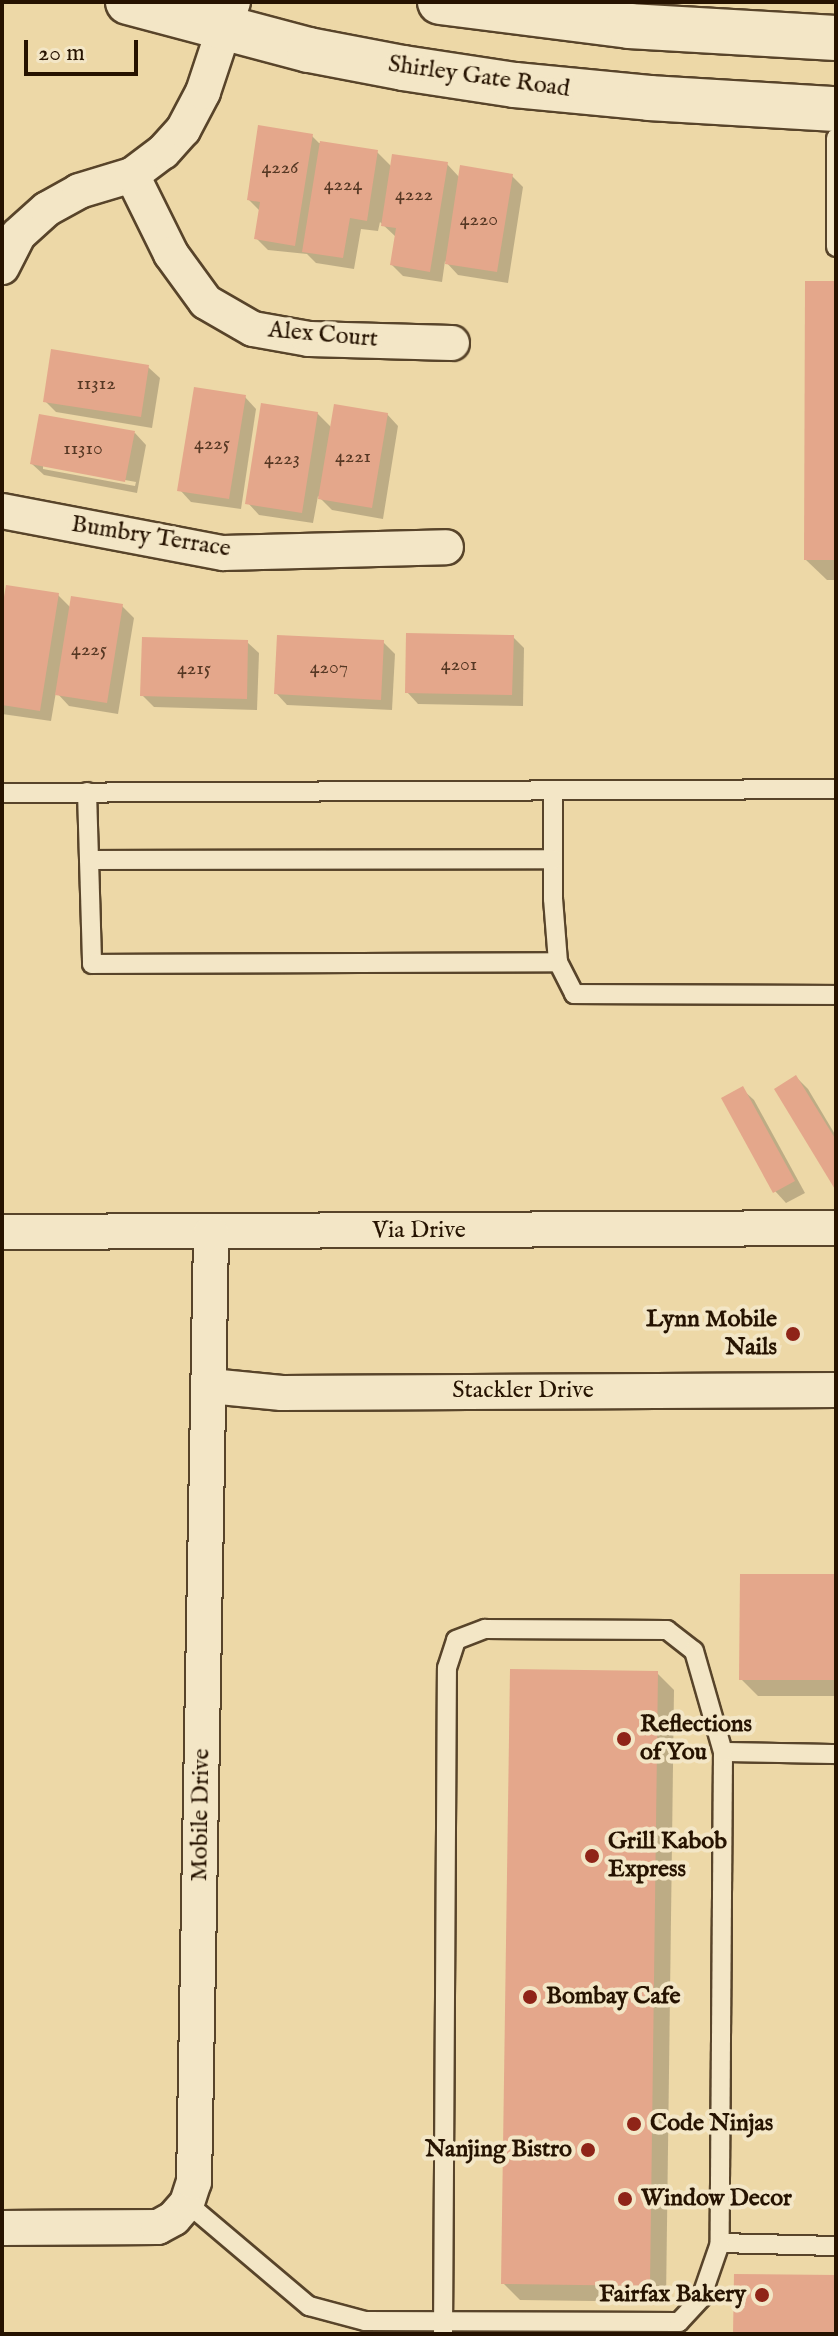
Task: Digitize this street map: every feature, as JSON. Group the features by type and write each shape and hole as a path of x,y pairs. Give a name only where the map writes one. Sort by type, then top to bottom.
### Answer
{"main road":[{"name":"Shirley Gate Road","path":"128,2 229,15 387,65 515,85 649,98 836,109"},
{"path":"440,2 629,26 836,38"}],"street":[{"path":"2,267 18,235 47,209 79,191 132,175 163,152 183,130 203,92 229,15"},
{"name":"Alex Court","path":"132,175 171,254 206,302 253,329 309,339 452,343"},
{"name":"Bumbry Terrace","path":"2,511 223,553 446,547"},
{"name":"Via Drive","path":"2,1232 836,1228"},
{"name":"Mobile Drive","path":"187,2203 194,2182 211,1233"},
{"name":"Stackler Drive","path":"210,1386 282,1393 836,1390"},
{"path":"2,2228 158,2227 174,2218 187,2203"}],"lane":[{"path":"836,138 836,247"},
{"path":"2,793 836,789"},
{"path":"553,790 558,962 574,994 834,994"},
{"path":"87,792 92,964 558,962"},
{"path":"89,860 553,859"},
{"path":"187,2203 309,2306 365,2321 443,2326 682,2328 701,2298 720,2243 723,1752 694,1651 667,1630 485,1629 456,1640 447,1668 443,2326"},
{"path":"723,1752 836,1754"},
{"path":"720,2243 836,2246"}],"building":[{"path":"258,125 313,134 295,246 254,239 260,202 247,200"},
{"path":"320,141 378,150 367,221 350,218 343,258 302,252"},
{"path":"392,154 448,162 430,272 390,265 396,228 381,226"},
{"path":"460,165 513,174 497,272 445,264"},
{"path":"805,281 836,281 836,560 804,560"},
{"path":"51,349 149,365 141,417 43,402"},
{"path":"194,387 246,395 229,499 177,491"},
{"path":"261,403 318,412 302,513 245,504"},
{"path":"334,404 388,413 372,508 318,499"},
{"path":"39,414 135,431 125,482 30,464"},
{"path":"6,585 59,593 40,711 2,705 2,609"},
{"path":"71,596 123,604 107,703 55,695"},
{"path":"406,633 514,635 512,695 405,693"},
{"path":"277,635 384,640 381,700 274,694"},
{"path":"142,637 248,640 247,699 140,696"},
{"path":"796,1075 836,1140 836,1191 774,1089"},
{"path":"743,1086 795,1181 773,1193 721,1098"},
{"path":"740,1574 836,1574 836,1680 739,1680"},
{"path":"510,1669 658,1671 650,2286 501,2284"},
{"path":"734,2274 836,2275 836,2334 733,2334"}],"place":[{"name":"Lynn Mobile Nails","path":"793,1334"},
{"name":"Reflections of You","path":"624,1739"},
{"name":"Grill Kabob Express","path":"592,1856"},
{"name":"Bombay Cafe","path":"530,1997"},
{"name":"Code Ninjas","path":"634,2124"},
{"name":"Nanjing Bistro","path":"588,2150"},
{"name":"Window Decor","path":"625,2199"},
{"name":"Fairfax Bakery","path":"762,2295"}]}
